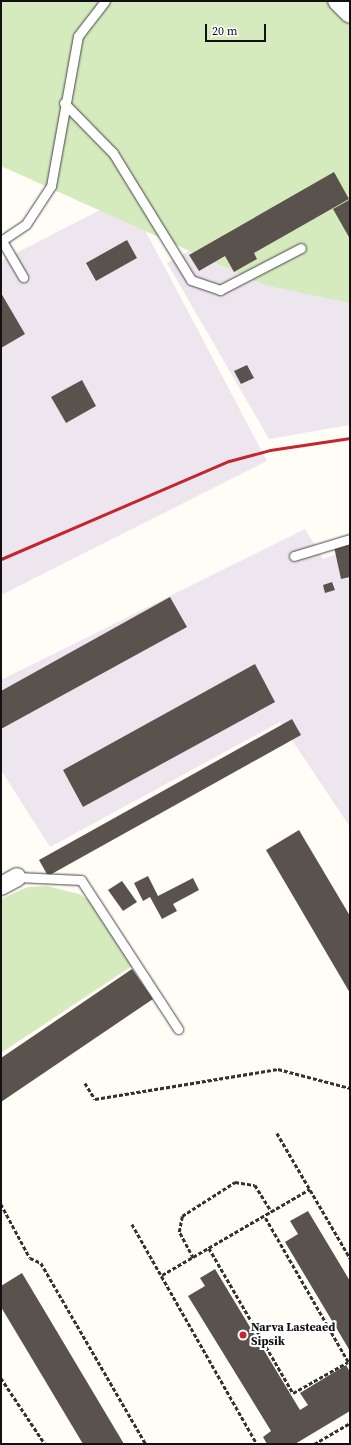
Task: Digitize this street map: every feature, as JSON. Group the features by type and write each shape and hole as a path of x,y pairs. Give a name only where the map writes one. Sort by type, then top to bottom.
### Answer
{"street":[{"path":"337,1 350,14"},
{"path":"1,886 17,877"}],"lane":[{"path":"23,277 2,241 26,224 51,186 64,103 78,36 105,1"},
{"path":"64,103 113,153 191,280 220,290 301,248"},
{"path":"294,556 350,539"},
{"path":"17,877 82,880 178,1029"}],"path":[{"path":"85,1084 95,1099 278,1069 350,1088"},
{"path":"277,1133 350,1258"},
{"path":"193,1258 179,1232 182,1216 235,1182 255,1186 271,1211"},
{"path":"162,1276 310,1189"},
{"path":"1,1204 30,1258 41,1263 146,1444"},
{"path":"209,1248 293,1394 348,1362 264,1216"},
{"path":"132,1224 257,1444"},
{"path":"1,1378 45,1444"},
{"path":"314,1444 350,1423"}],"shaded area":[{"path":"337,168 350,194 350,425 269,439 167,263"},
{"path":"127,196 267,461 1,595 1,261"},
{"path":"305,529 323,559 350,549 350,827 280,722 50,847 1,770 1,680"}],"green space":[{"path":"1,1 350,1 350,303 265,285 1,166"},
{"path":"47,886 79,894 96,905 132,966 1,1053 1,899 28,887"}],"building":[{"path":"334,172 349,199 254,253 257,259 234,272 225,256 199,271 189,255"},
{"path":"349,200 350,201 350,239 333,209"},
{"path":"127,240 137,258 96,281 86,263"},
{"path":"1,293 25,334 1,348"},
{"path":"247,365 254,378 241,384 234,371"},
{"path":"82,380 96,406 66,423 51,397"},
{"path":"350,544 350,577 341,579 334,547"},
{"path":"332,582 335,590 325,593 323,585"},
{"path":"170,597 187,627 1,729 1,691"},
{"path":"255,664 275,702 83,807 63,770"},
{"path":"292,719 301,735 48,876 39,860"},
{"path":"299,830 350,916 350,993 266,850"},
{"path":"148,876 158,896 193,878 199,890 173,904 177,911 162,919 150,897 143,901 134,883"},
{"path":"122,881 137,902 123,911 108,890"},
{"path":"132,969 153,999 1,1102 1,1058"},
{"path":"308,1211 350,1281 350,1351 285,1242 298,1234 290,1221"},
{"path":"215,1269 300,1410 308,1405 300,1393 346,1365 350,1372 350,1411 295,1444 267,1444 263,1437 271,1431 188,1296 205,1286 200,1278"},
{"path":"22,1273 124,1444 83,1444 1,1307 1,1286"}],"railway":[{"path":"1,559 229,461 270,450 350,438"}],"place":[{"name":"Narva Lasteaed Sipsik","path":"243,1335"}]}
